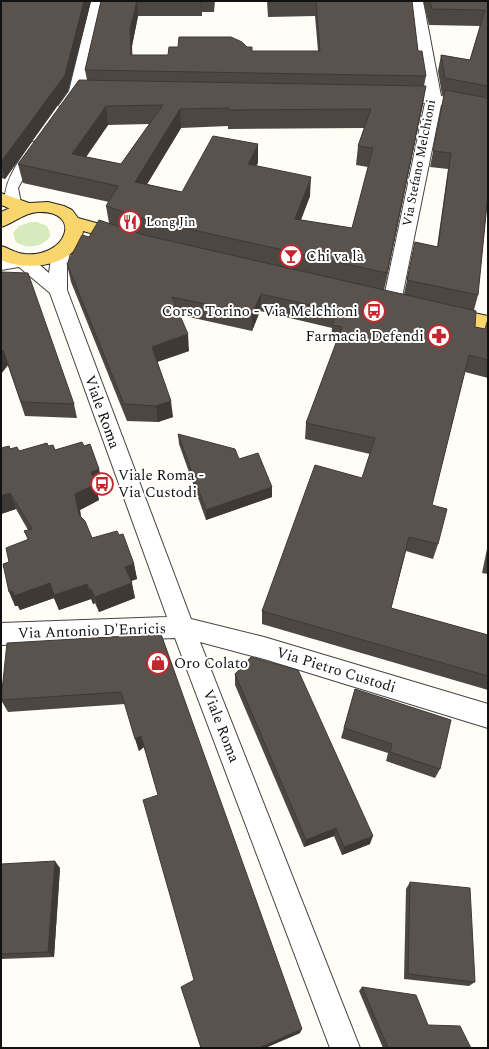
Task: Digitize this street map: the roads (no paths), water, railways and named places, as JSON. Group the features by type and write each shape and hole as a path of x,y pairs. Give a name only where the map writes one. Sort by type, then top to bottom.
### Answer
{"main road":[{"path":"1,221 15,211 13,203 54,209 65,214 72,222 74,232 71,240 63,250"},
{"path":"1,252 11,258 22,260 44,259 63,250 91,242 140,244 124,236 72,222"},
{"path":"384,300 410,306"},
{"path":"430,310 488,323"}],"street":[{"path":"13,203 10,188 16,176 54,124 84,92 98,1"},
{"name":"Via Stefano Melchioni","path":"384,300 434,99 416,1"},
{"path":"379,96 434,99 488,109"},
{"name":"Viale Roma","path":"63,250 58,267 58,290 182,627 345,1048"},
{"path":"1,264 22,260"},
{"name":"Viale Roma","path":"22,260 58,290"},
{"name":"Via Antonio D'Enricis","path":"1,634 182,627"},
{"name":"Via Pietro Custodi","path":"182,627 264,648 488,716"}],"place":[{"name":"Long Jin","path":"130,222"},
{"name":"Chi va là","path":"291,256"},
{"name":"Corso Torino - Via Melchioni","path":"374,311"},
{"name":"Farmacia Defendi","path":"439,336"},
{"name":"Viale Roma - Via Custodi","path":"102,484"},
{"name":"Oro Colato","path":"158,663"}]}
